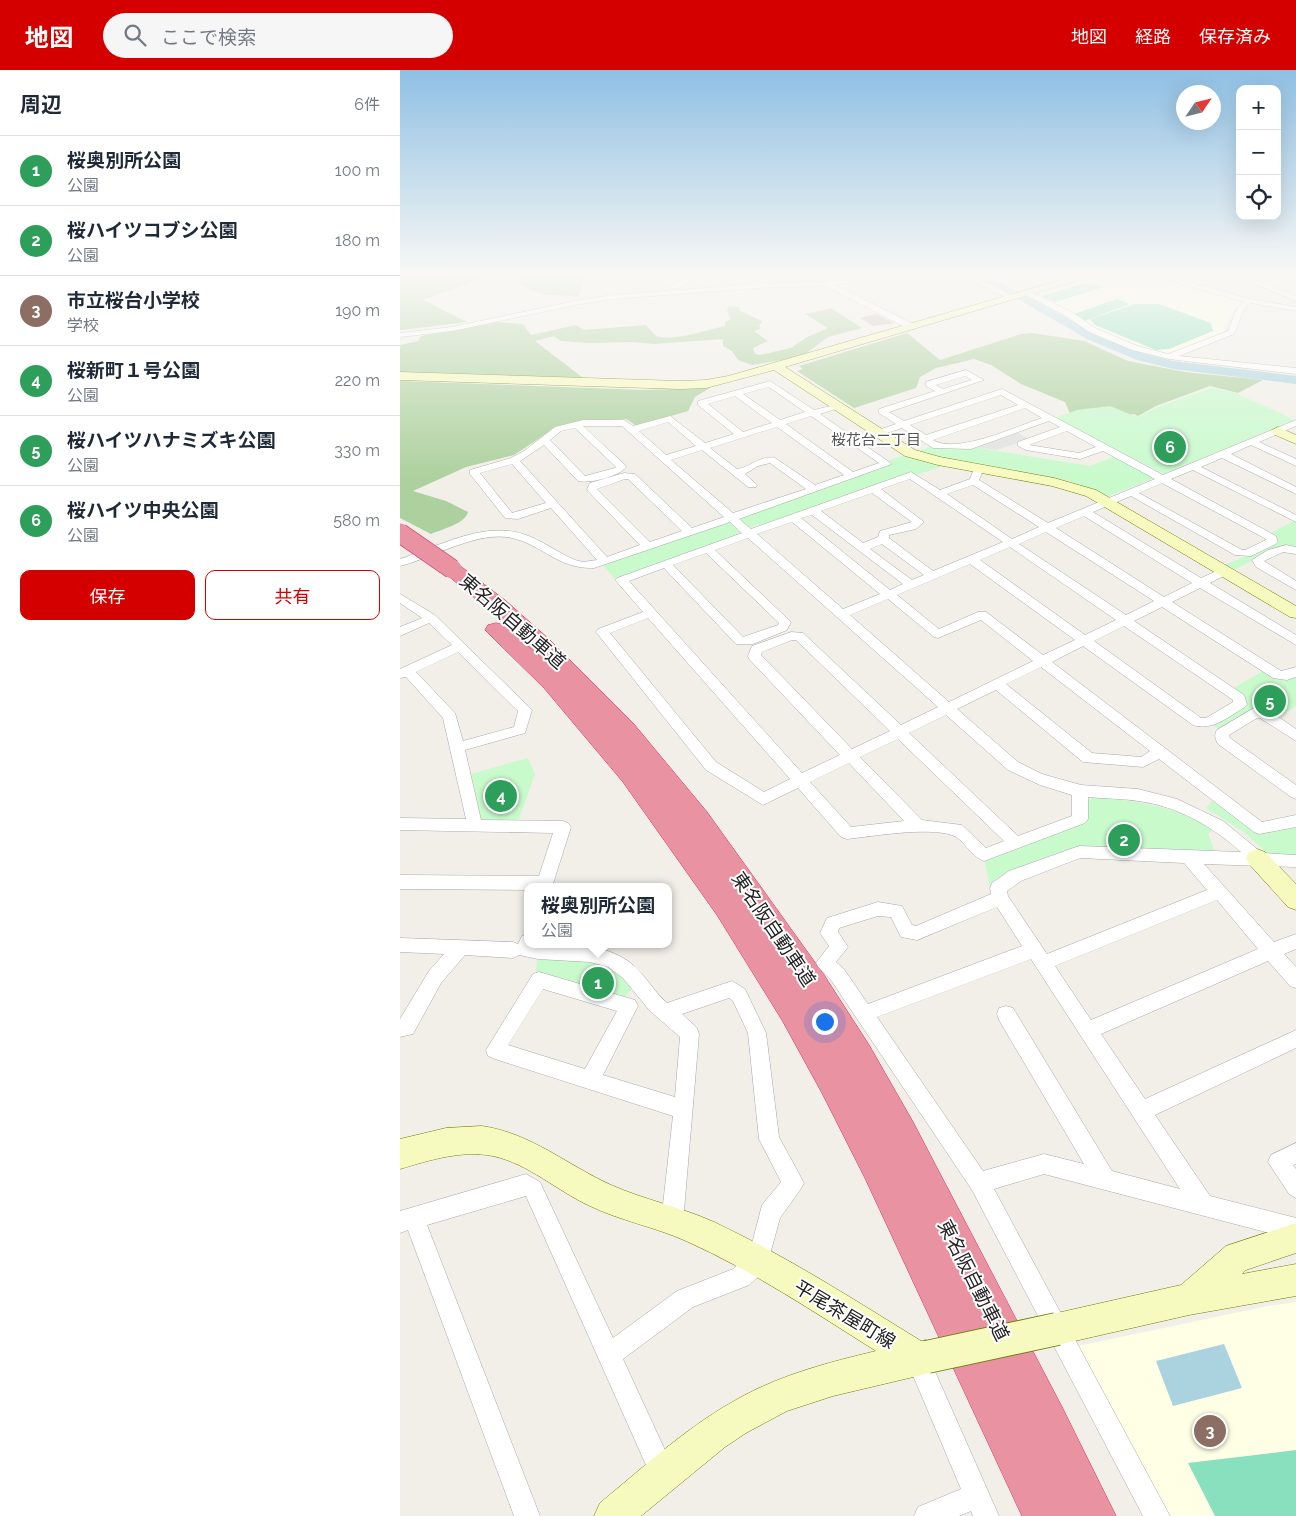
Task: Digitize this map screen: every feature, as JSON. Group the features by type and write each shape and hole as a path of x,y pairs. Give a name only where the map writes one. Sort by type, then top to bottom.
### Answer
{"highway":[{"name":"東名阪自動車道","path":"400,532 443,572 461,597 553,682 589,722 655,805 728,906 794,1010 835,1081 1047,1516"},
{"name":"東名阪自動車道","path":"400,552 478,589 545,648 610,712 705,828 815,991 865,1071 914,1162 1092,1516"}],"main road":[{"path":"400,376 680,385 706,384 730,379 858,342"},
{"path":"776,366 910,453 977,474 1061,483 1091,493 1296,612"},
{"path":"1278,431 1296,440"},
{"path":"1257,858 1296,900"},
{"name":"平尾茶屋町線","path":"400,1154 460,1142 490,1142 522,1150 621,1205 701,1232 758,1261 923,1358"},
{"path":"1189,1299 1237,1256 1296,1238"},
{"path":"613,1516 717,1432 778,1398 815,1384 1189,1299 1296,1280"}],"street":[{"path":"1122,342 1169,357 1296,370"},
{"path":"1169,357 1204,342"},
{"path":"942,392 929,384 966,373 1272,538 1272,542 1247,554 1239,553 1132,493"},
{"path":"980,380 882,411 936,446 971,446 1050,418"},
{"path":"400,564 479,536 500,533 522,537 579,566 605,562 887,464 770,384 700,404 741,435"},
{"path":"878,433 1002,392"},
{"path":"736,393 852,476"},
{"path":"925,439 1026,405"},
{"path":"663,459 836,406"},
{"path":"632,430 670,419 752,485"},
{"path":"840,615 1296,423"},
{"path":"554,504 518,516 509,516 474,472 514,460 558,430 577,425 624,424 1013,766 1036,778 1080,791 1139,795 1189,809 1222,827 1257,858"},
{"path":"577,425 621,467 622,473"},
{"path":"1067,428 1022,444 1026,447 1080,456 1104,447"},
{"path":"545,440 582,479 592,482 622,473 631,476 690,532"},
{"path":"1252,442 1296,464"},
{"path":"760,451 813,489"},
{"path":"1223,454 1296,491"},
{"path":"514,460 605,562"},
{"path":"737,472 752,468 754,464 772,460"},
{"path":"1194,467 1296,519"},
{"path":"938,494 977,474 1049,528 1278,675 1287,676 1296,670"},
{"path":"972,560 1198,722 1208,723 1240,704 1239,698 911,475 621,580 847,833 918,826 957,829 984,855 1080,819 1080,791"},
{"path":"592,482 592,489 648,547"},
{"path":"874,489 919,522 916,526 894,529 884,533 883,539"},
{"path":"814,511 911,585"},
{"path":"1086,513 1296,641"},
{"path":"794,518 938,634 982,615 1259,828 1296,822"},
{"path":"862,548 883,539"},
{"path":"883,539 932,576"},
{"path":"1296,551 1290,548 1283,548 1258,560 1260,565 1296,586"},
{"path":"708,549 786,622 787,631"},
{"path":"666,564 740,641 753,645 787,631 799,636 1015,842"},
{"path":"651,613 602,632 711,766 763,799 1225,571"},
{"path":"400,598 431,618 525,710 520,730 459,747"},
{"path":"400,632 431,618"},
{"path":"753,645 754,656 918,826"},
{"path":"461,646 404,673 450,716 459,747 475,826"},
{"path":"997,684 1088,758 1143,762 1160,752"},
{"path":"1296,736 1263,713 1254,714 1222,733 1223,740 1296,793"},
{"path":"400,824 563,826 546,883"},
{"path":"1203,1204 1000,898 998,888 1015,876 1079,852 1296,861"},
{"path":"1189,857 1296,980"},
{"path":"400,882 524,885"},
{"path":"864,1014 1038,956 1219,892"},
{"path":"1000,898 917,933 907,932 896,910 878,909 833,924 829,933 839,947 825,963 837,974 980,1183 1157,1516"},
{"path":"1089,1030 1296,941"},
{"path":"400,945 521,946 525,950 586,954 609,959 630,973 655,1004 684,1025 690,1034 672,1222"},
{"path":"402,1031 435,977 461,947"},
{"path":"589,1081 629,1006 539,980 494,1050 589,1081 684,1110"},
{"path":"609,1355 686,1299 742,1277 758,1261 770,1213 793,1183 769,1139 757,1033 739,995 732,989 665,1012"},
{"path":"1006,1014 1105,1178"},
{"path":"1142,1111 1296,1040"},
{"path":"1296,1152 1278,1162 1296,1187"},
{"path":"980,1183 1044,1164 1105,1178 1296,1229"},
{"path":"527,1516 407,1220 526,1186 533,1190 664,1474"},
{"path":"923,1358 982,1506 927,1516"}],"shaded area":[{"path":"1127,342 1198,342 1168,354"},
{"path":"1016,432 1029,439 997,450 975,447"},
{"path":"1296,1302 1296,1516 1169,1516 1078,1346 1268,1306"}],"green space":[{"path":"411,342 537,342 587,381 400,374 400,345"},
{"path":"639,342 675,342 654,344"},
{"path":"723,342 765,342 753,348 755,354 760,355 791,348 799,342 821,342 804,355 752,365 738,360 732,351 723,346"},
{"path":"876,342 919,342 940,360 995,342 1087,342 1128,361 1185,372 1263,380 1238,393 1210,386 1156,406 1138,416 1134,414 1106,419 1071,416 1065,402 1021,384 991,365 974,359 936,368 920,377 916,388 854,408 797,371 803,369 799,366"},
{"path":"1138,342 1185,342 1169,349 1156,350"},
{"path":"400,381 644,390 710,388 695,397 688,411 637,426 626,419 576,422 558,426 514,455 466,467 413,491 446,501 468,512 463,520 458,523 431,534 400,518"},
{"path":"1211,388 1236,393 1295,420 1164,474 1054,418 1077,410 1110,406 1137,417 1158,407"},
{"path":"932,446 973,447 1090,466 1116,456 1152,475 1152,479 1109,496 1069,481 939,457 918,451"},
{"path":"905,455 943,466 762,527 759,524 748,528 740,520 741,516 891,464 887,461"},
{"path":"1294,521 1296,522 1296,549 1283,545 1234,570 1225,565 1276,542 1269,534"},
{"path":"725,523 730,523 742,534 615,579 603,565"},
{"path":"1265,670 1296,674 1296,706 1277,719 1264,711 1220,730 1212,724 1245,705 1232,689"},
{"path":"528,758 535,774 519,819 500,823 481,819 471,774"},
{"path":"1093,797 1126,800 1156,806 1199,821 1214,829 1208,834 1215,852 1076,848 991,892 984,858 1086,822 1086,802"},
{"path":"1214,799 1259,833 1296,827 1296,856 1267,853 1244,832 1206,808"},
{"path":"537,960 578,960 601,964 612,969 633,988 623,998 536,974"},
{"path":"1296,1450 1296,1516 1215,1516 1188,1463"}],"water":[{"path":"1224,1344 1242,1388 1173,1406 1156,1361"}],"waterway":[{"path":"1106,342 1141,357 1173,365 1296,380"}],"place":[{"name":"桜ハイツ中央公園","path":"1170,447"},
{"name":"桜ハイツハナミズキ公園","path":"1270,701"},
{"name":"桜新町１号公園","path":"501,796"},
{"name":"桜ハイツコブシ公園","path":"1124,840"},
{"name":"桜奥別所公園","path":"598,983"},
{"name":"市立桜台小学校","path":"1210,1431"}],"district":[{"name":"桜花台二丁目","path":"876,440"}]}
